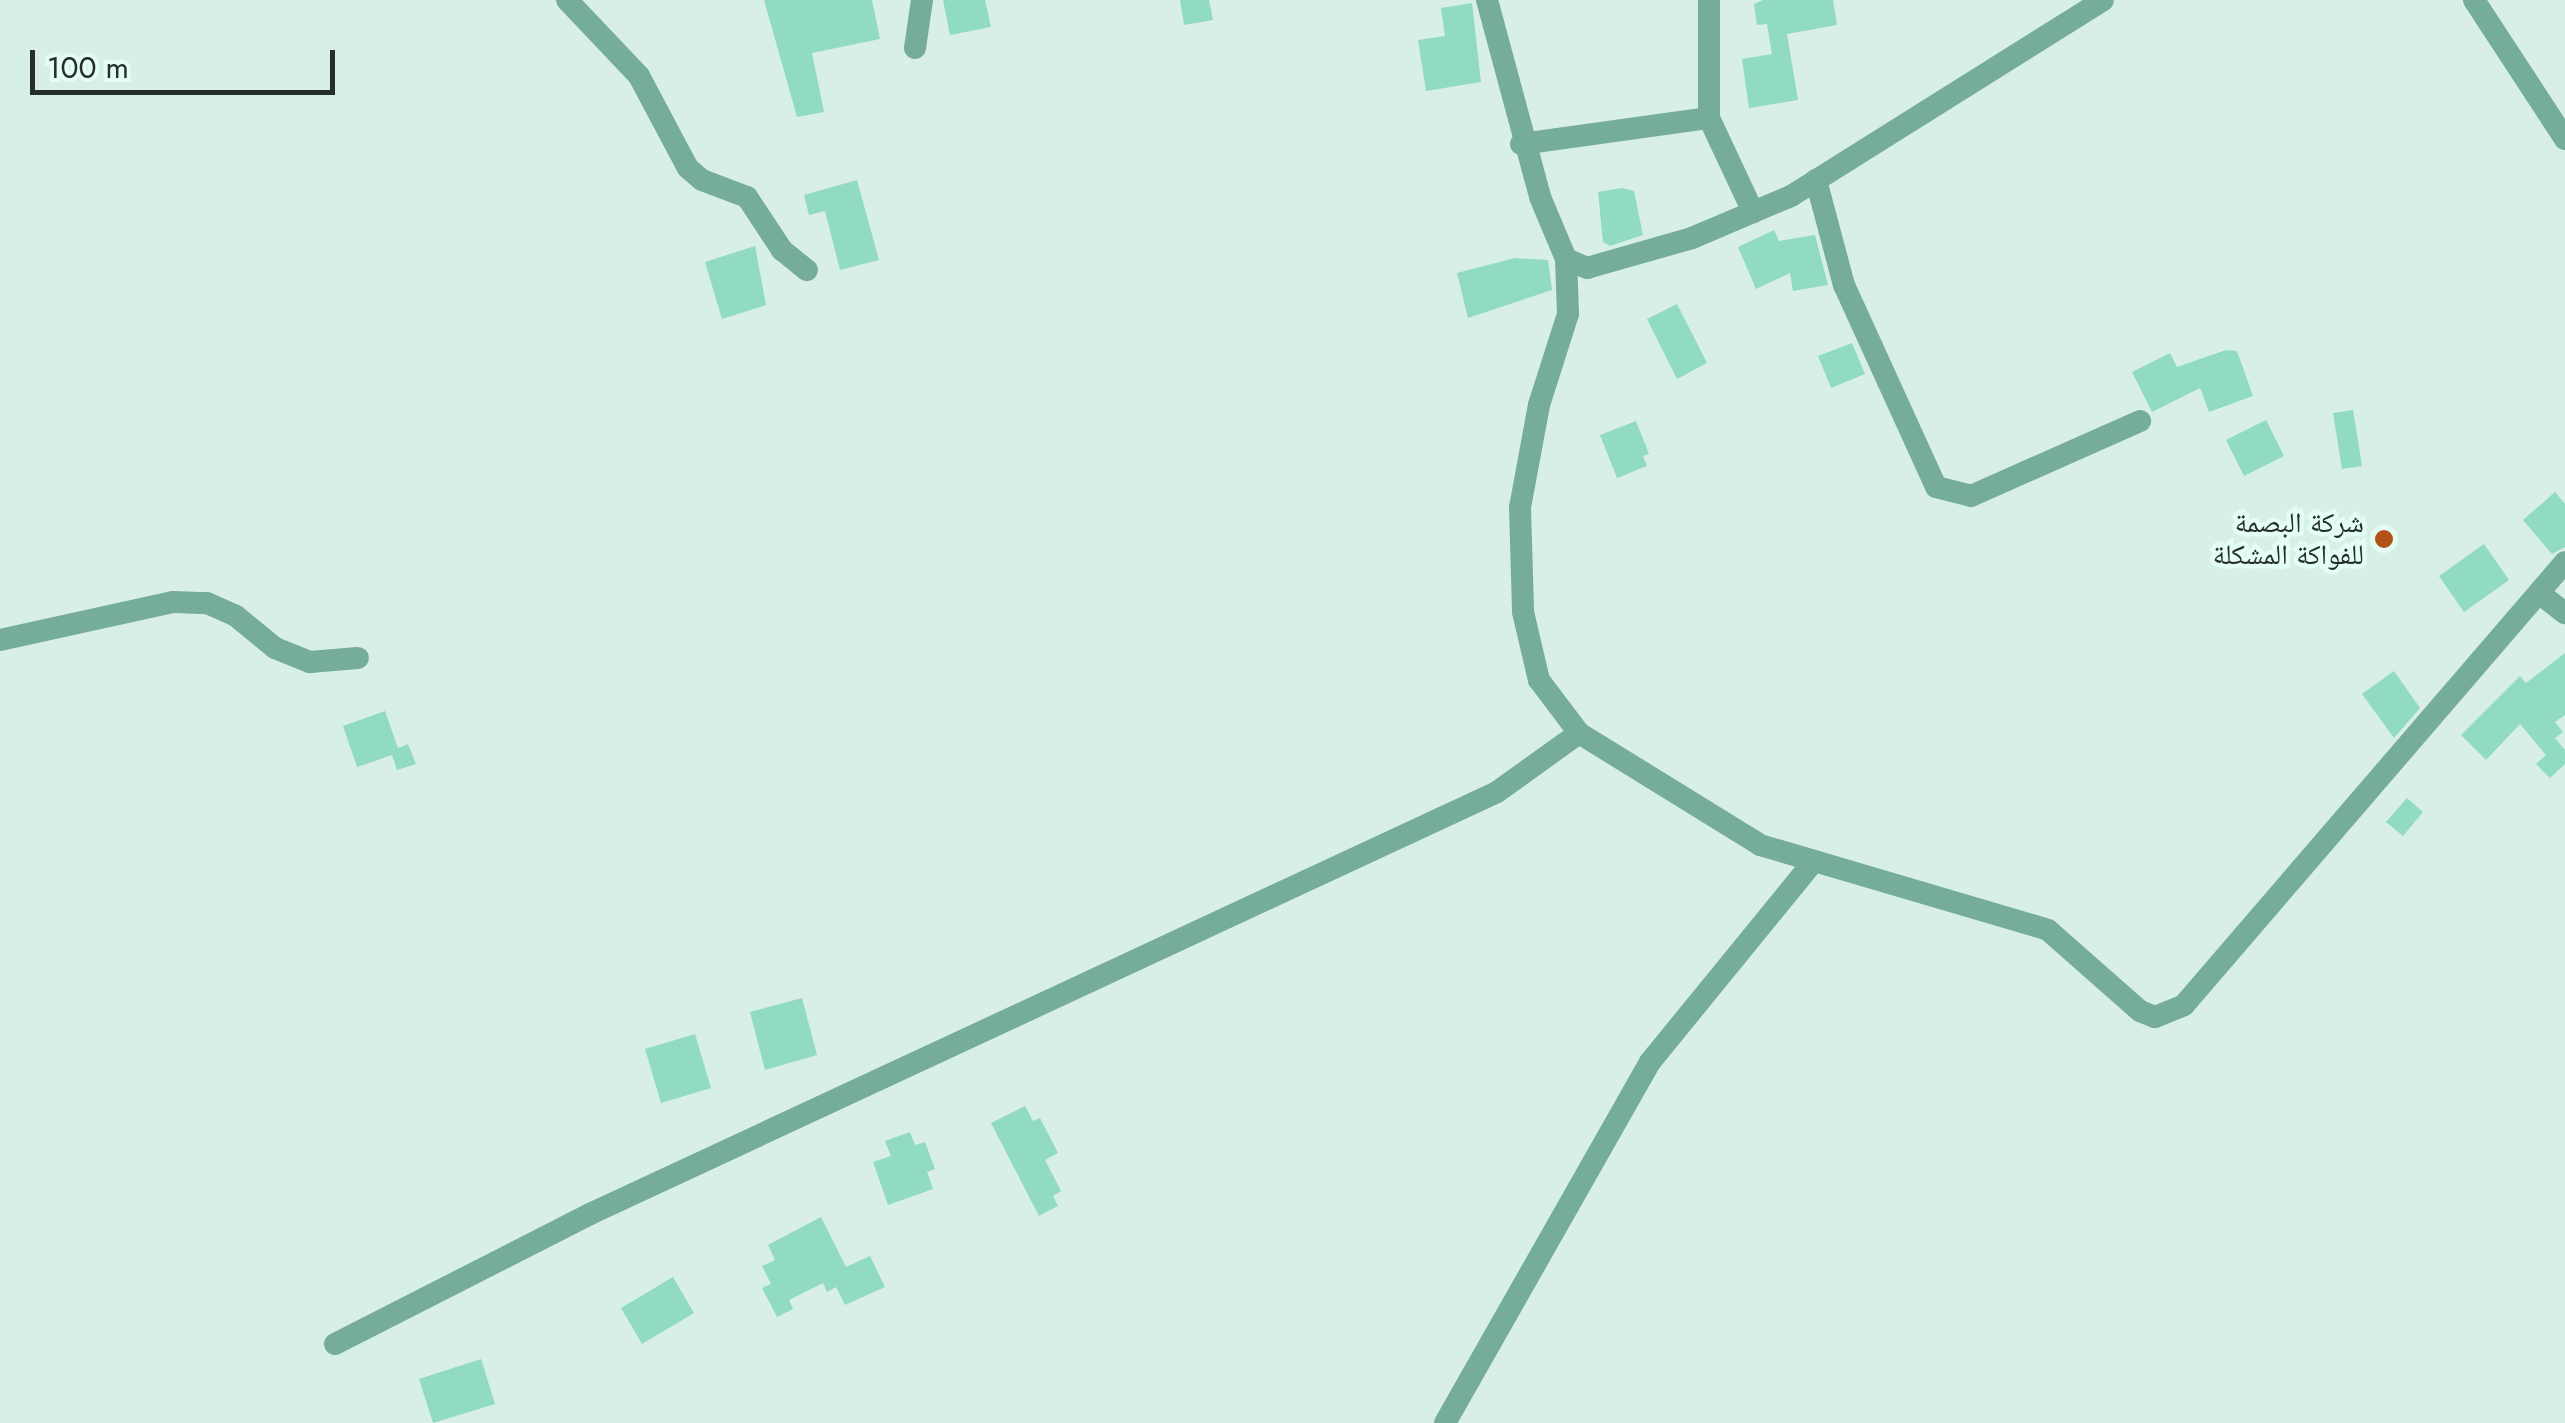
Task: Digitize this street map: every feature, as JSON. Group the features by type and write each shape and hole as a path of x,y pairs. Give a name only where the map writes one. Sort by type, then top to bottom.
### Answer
{"street":[{"path":"568,0 638,76 688,168 702,180 747,197 782,250 807,270"},
{"path":"915,48 922,0"},
{"path":"1486,0 1521,144 1566,259 1568,314 1540,404 1520,508 1523,612 1539,680 1579,732 1700,813 1760,845 2022,917 2078,952 2140,1011 2168,1014 2184,1005 2565,562"},
{"path":"1710,0 1709,118 1754,212"},
{"path":"1566,259 1587,268 1609,266 1754,212 1816,180 2103,0"},
{"path":"2474,0 2565,139"},
{"path":"1521,144 1709,118"},
{"path":"1816,180 1844,285 1936,487 1971,496 2140,421"},
{"path":"2539,593 2565,613"},
{"path":"0,640 173,602 207,602 236,616 276,648 310,662 358,658"},
{"path":"336,1344 590,1214 1497,792 1533,772 1579,732"},
{"path":"1445,1423 1650,1062 1813,862"}],"building":[{"path":"764,0 872,0 880,39 812,53 824,112 797,117"},
{"path":"943,0 985,0 991,27 950,35"},
{"path":"1180,0 1209,0 1213,20 1184,25"},
{"path":"1763,0 1833,0 1837,25 1787,34 1798,100 1749,108 1742,59 1772,54 1767,24 1757,25 1754,4"},
{"path":"1472,3 1481,82 1426,91 1418,40 1445,36 1441,8"},
{"path":"857,180 879,260 840,270 825,211 809,215 804,195"},
{"path":"1622,188 1634,191 1643,235 1610,246 1603,242 1598,192"},
{"path":"1774,230 1779,241 1815,235 1828,285 1793,291 1790,273 1756,289 1738,247"},
{"path":"755,246 766,305 722,319 705,262"},
{"path":"1515,258 1548,260 1552,290 1468,318 1457,273"},
{"path":"1677,304 1707,363 1677,379 1647,319"},
{"path":"1852,343 1865,374 1831,388 1818,356"},
{"path":"2226,350 2237,351 2253,396 2209,412 2200,388 2152,412 2132,372 2170,353 2177,367"},
{"path":"2353,410 2362,466 2342,469 2333,413"},
{"path":"2266,420 2284,456 2244,476 2226,440"},
{"path":"1636,421 1649,454 1643,456 1647,466 1617,478 1600,435"},
{"path":"2555,492 2565,504 2565,547 2552,554 2523,520"},
{"path":"2484,544 2509,580 2464,612 2439,576"},
{"path":"2565,653 2565,715 2555,722 2563,732 2555,738 2565,750 2565,764 2550,778 2536,764 2546,755 2520,724 2486,760 2461,735 2520,676 2526,683"},
{"path":"2394,671 2420,708 2394,738 2362,694"},
{"path":"385,711 398,748 408,744 416,764 397,770 392,755 357,767 343,726"},
{"path":"2407,798 2423,812 2403,836 2386,822"},
{"path":"802,998 817,1055 765,1070 750,1012"},
{"path":"695,1034 711,1088 661,1103 645,1049"},
{"path":"1025,1106 1033,1121 1040,1118 1058,1153 1045,1160 1061,1191 1053,1196 1058,1206 1039,1216 991,1123"},
{"path":"910,1132 915,1145 925,1142 935,1169 927,1172 933,1189 888,1205 873,1162 891,1156 885,1141"},
{"path":"821,1217 846,1267 870,1256 885,1287 845,1305 836,1287 827,1292 823,1283 789,1300 793,1309 777,1317 762,1288 771,1284 762,1266 775,1260 768,1245"},
{"path":"673,1277 694,1313 642,1344 621,1308"},
{"path":"481,1359 495,1404 433,1423 419,1379"}],"place":[{"name":"شركة البصمة للفواكة المشكلة","path":"2384,539"}]}
